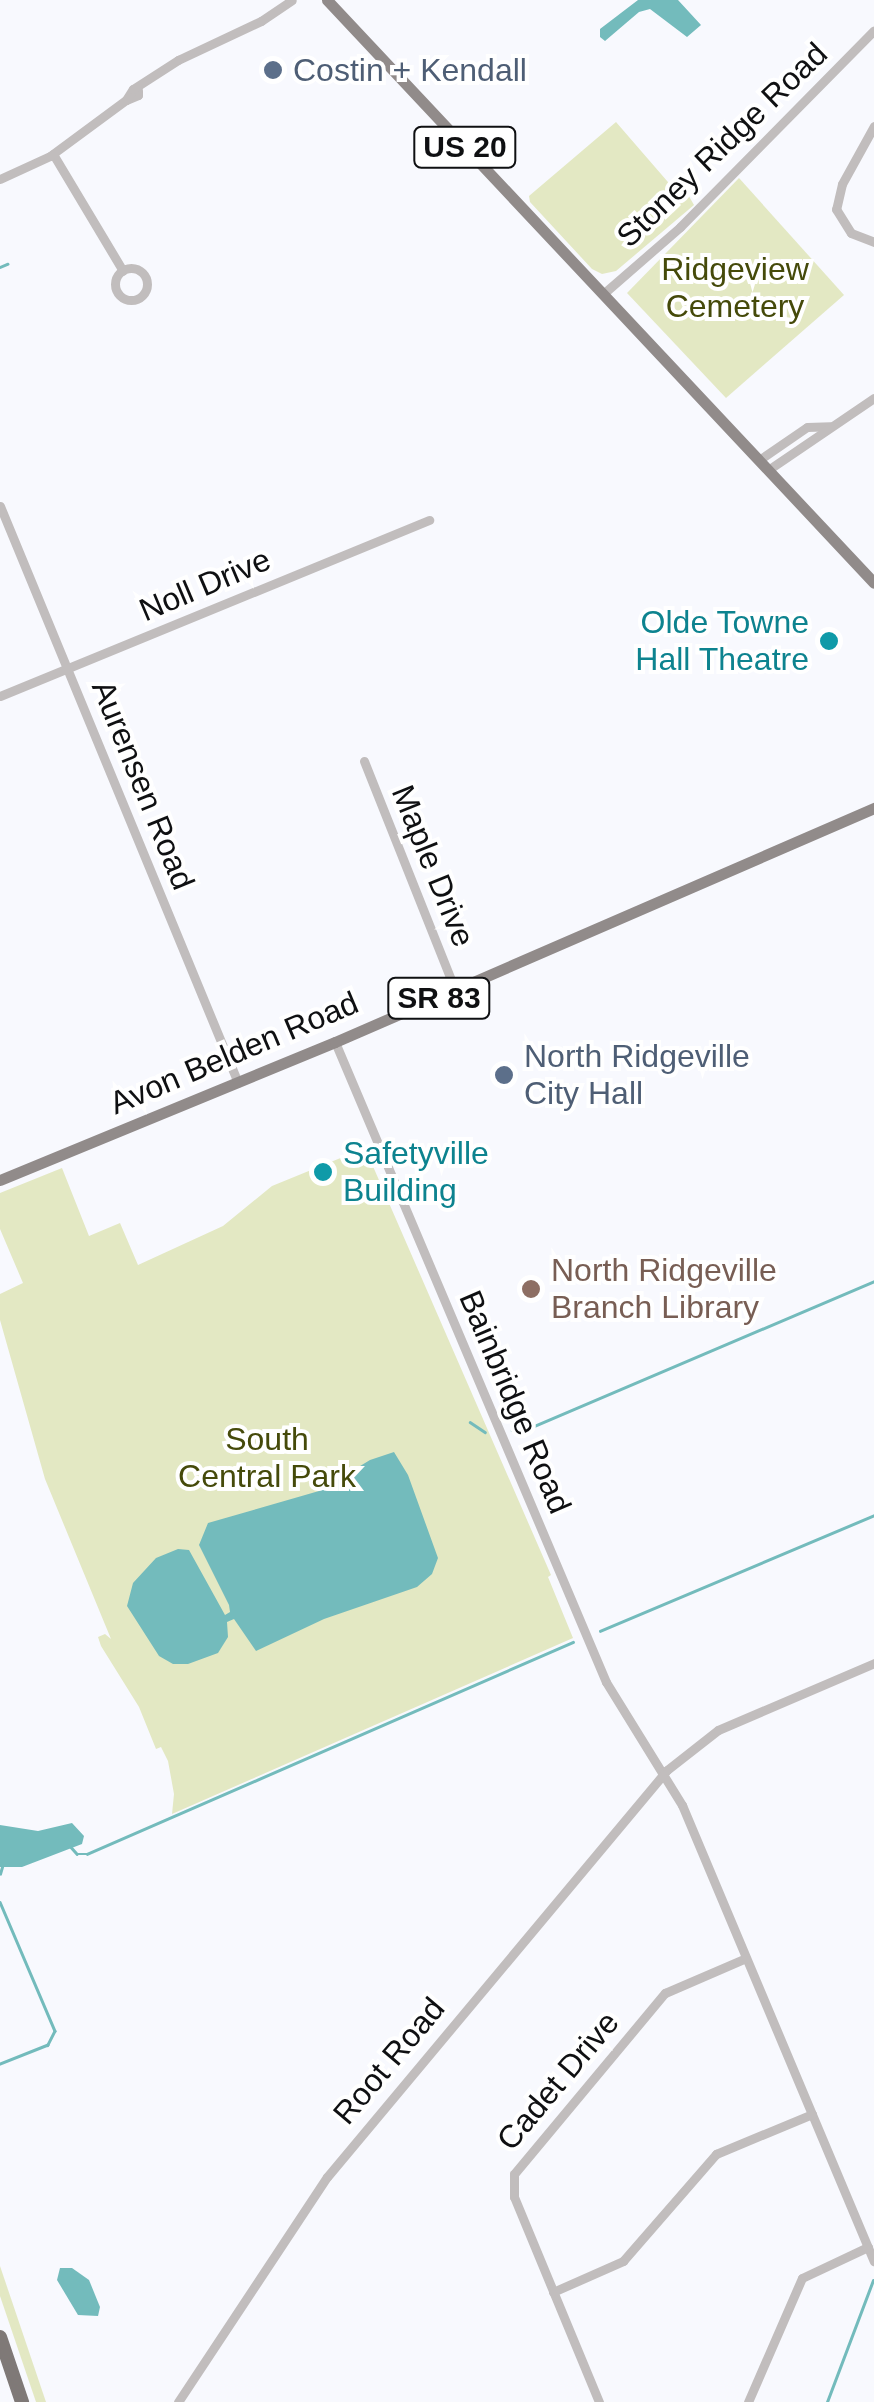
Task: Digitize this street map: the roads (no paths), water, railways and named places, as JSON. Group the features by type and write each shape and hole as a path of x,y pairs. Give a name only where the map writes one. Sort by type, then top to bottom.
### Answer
{"highway":[{"path":"0,2337 22,2402"}],"main road":[{"name":"US 20","path":"327,0 874,582"},
{"name":"Avon Belden Road","path":"0,1180 335,1042 874,808"}],"street":[{"path":"0,179 53,154 178,60 262,21 292,0"},
{"name":"Stoney Ridge Road","path":"603,294 660,246 874,30"},
{"path":"874,126 842,184 836,209 851,233 874,242"},
{"path":"53,154 123,271"},
{"path":"764,465 874,398"},
{"name":"Aurensen Road","path":"0,506 238,1083"},
{"name":"Noll Drive","path":"0,696 429,520"},
{"name":"Maple Drive","path":"364,761 455,990"},
{"name":"Bainbridge Road","path":"335,1042 606,1682 632,1729 666,1771 874,2261"},
{"name":"Root Road","path":"178,2402 327,2177 666,1771 718,1730 874,1664"},
{"name":"Cadet Drive","path":"599,2402 514,2197 512,2182 518,2166 665,1993 746,1958"},
{"path":"553,2292 623,2261 716,2154 812,2114"},
{"path":"748,2402 802,2278 868,2247"}],"water":[{"path":"638,0 678,0 701,25 687,37 650,9 639,12 605,41 600,37 600,29"},
{"path":"394,1452 408,1475 438,1558 432,1574 417,1587 324,1619 256,1651 234,1619 227,1622 228,1637 218,1653 188,1664 173,1664 159,1656 127,1606 133,1583 156,1558 178,1549 189,1550 225,1615 230,1612 229,1605 199,1545 208,1523 319,1491 370,1460"},
{"path":"72,1823 84,1836 82,1844 22,1867 0,1867 0,1825 38,1831"},
{"path":"60,2268 72,2268 89,2280 100,2307 98,2316 78,2315 57,2280"}],"waterway":[{"path":"0,267 7,264"},
{"path":"512,1430 518,1433 874,1281"},
{"path":"470,1422 485,1432"},
{"path":"600,1631 874,1515"},
{"path":"71,1847 77,1854 87,1854 573,1642"},
{"path":"0,1874 2,1867"},
{"path":"0,1902 55,2031 48,2045 0,2064"},
{"path":"827,2402 873,2280"}],"place":[{"name":"Costin + Kendall","path":"273,70"},
{"name":"Olde Towne Hall Theatre","path":"829,641"},
{"name":"North Ridgeville City Hall","path":"504,1075"},
{"name":"Safetyville Building","path":"323,1172"},
{"name":"North Ridgeville Branch Library","path":"531,1289"}],"park label":[{"name":"Ridgeview Cemetery","path":"735,288"},
{"name":"South Central Park","path":"267,1458"}]}
